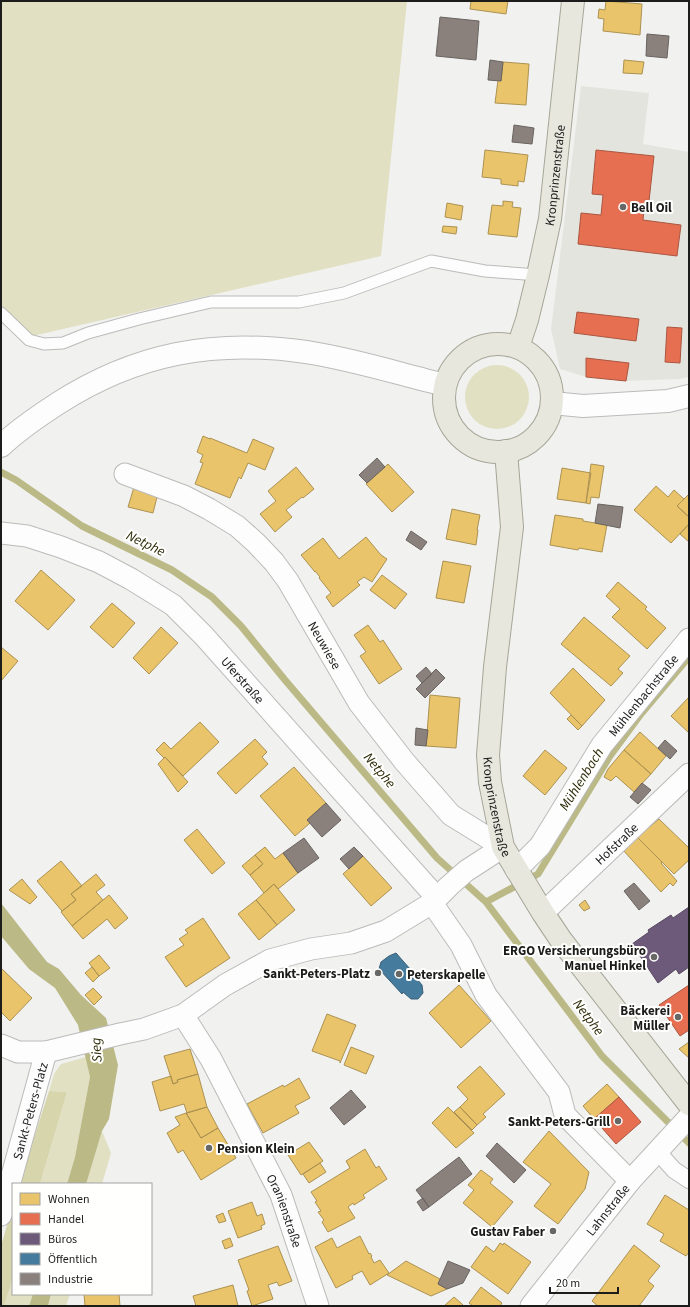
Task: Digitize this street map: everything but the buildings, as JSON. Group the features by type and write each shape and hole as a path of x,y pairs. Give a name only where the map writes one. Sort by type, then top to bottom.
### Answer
{"main road":[{"name":"Kronprinzenstraße","path":"518,347 527,320 550,219 573,1"},
{"path":"500,343 518,347 533,356 544,369 551,386 552,403 547,420 537,435 523,446 506,451 488,451 472,445 458,434 449,419 444,402 445,384 453,368 466,354 482,346 500,343"},
{"path":"7,440 44,412 76,392 115,372 163,356 201,350 237,347 308,352 344,359 445,384"},
{"path":"552,403 583,406 668,401 689,396"},
{"name":"Kronprinzenstraße","path":"506,451 512,528 495,667 488,755 490,782 503,847 543,913 586,973 689,1104"}],"street":[{"name":"Neuwiese","path":"125,474 184,496 209,509 237,526 256,543 274,562 288,581 359,703 404,761 451,814 503,847"},
{"name":"Uferstraße","path":"1,533 27,536 61,547 99,562 131,578 173,605 204,636 439,896"},
{"name":"Mühlenbachstraße","path":"521,878 602,745 689,639"},
{"name":"Hofstraße","path":"543,913 689,774"},
{"name":"Sankt-Peters-Platz","path":"1,1044 18,1052 52,1051 144,1029 183,1015 225,985 270,960 311,949 351,943 386,931 439,896 466,871 503,847"},
{"path":"439,896 461,946 486,995 559,1092 565,1115 630,1181"},
{"name":"Oranienstraße","path":"183,1015 211,1059 281,1195 318,1306"},
{"name":"Sankt-Peters-Platz","path":"1,1215 52,1051"},
{"name":"Lahnstraße","path":"531,1306 630,1181 685,1122"},
{"path":"660,1149 674,1170 689,1180"}],"lane":[{"path":"1,313 29,340 44,344 63,343 88,333 211,302 299,302 344,293 431,262 485,271 538,275"}],"shaded area":[{"path":"581,86 649,93 643,144 689,152 689,377 680,379 626,381 586,377 560,369 551,329"},
{"path":"49,1091 67,1092 40,1183 19,1183"},
{"path":"12,1208 12,1281 4,1306 1,1306 1,1246"}],"green space":[{"path":"1,1 407,1 381,256 28,337 1,307"},
{"path":"497,365 515,370 520,374 524,379 529,397 524,415 520,420 515,424 497,429 479,424 474,420 470,415 465,397 470,379 474,374 479,370"},
{"path":"86,1057 90,1077 75,1157 67,1183 40,1183 67,1092 49,1091 54,1074 61,1064"},
{"path":"102,1131 111,1153 102,1183 85,1183"},
{"path":"12,1281 12,1295 33,1295 29,1306 4,1306"},
{"path":"51,1295 70,1295 66,1306 48,1306"}],"water":[{"name":"Sieg","path":"1,903 47,962 59,969 81,995 106,1018 118,1065 109,1119 102,1131 86,1183 67,1183 75,1157 90,1077 78,1025 55,988 29,969 1,936"},
{"path":"33,1295 51,1295 48,1306 29,1306"}],"waterway":[{"name":"Netphe","path":"1,472 16,480 82,526 172,570 212,597 241,626 285,680 437,858 486,902 602,1056 689,1143"},
{"name":"Mühlenbach","path":"486,902 538,874 610,756 641,714 689,657"}],"place":[{"name":"Bell Oil","path":"623,207"},
{"name":"ERGO Versicherungsbüro Manuel Hinkel","path":"654,957"},
{"name":"Sankt-Peters-Platz","path":"378,973"},
{"name":"Peterskapelle","path":"399,974"},
{"name":"Bäckerei Müller","path":"678,1017"},
{"name":"Sankt-Peters-Grill","path":"618,1121"},
{"name":"Pension Klein","path":"209,1148"},
{"name":"Gustav Faber","path":"553,1231"}]}
